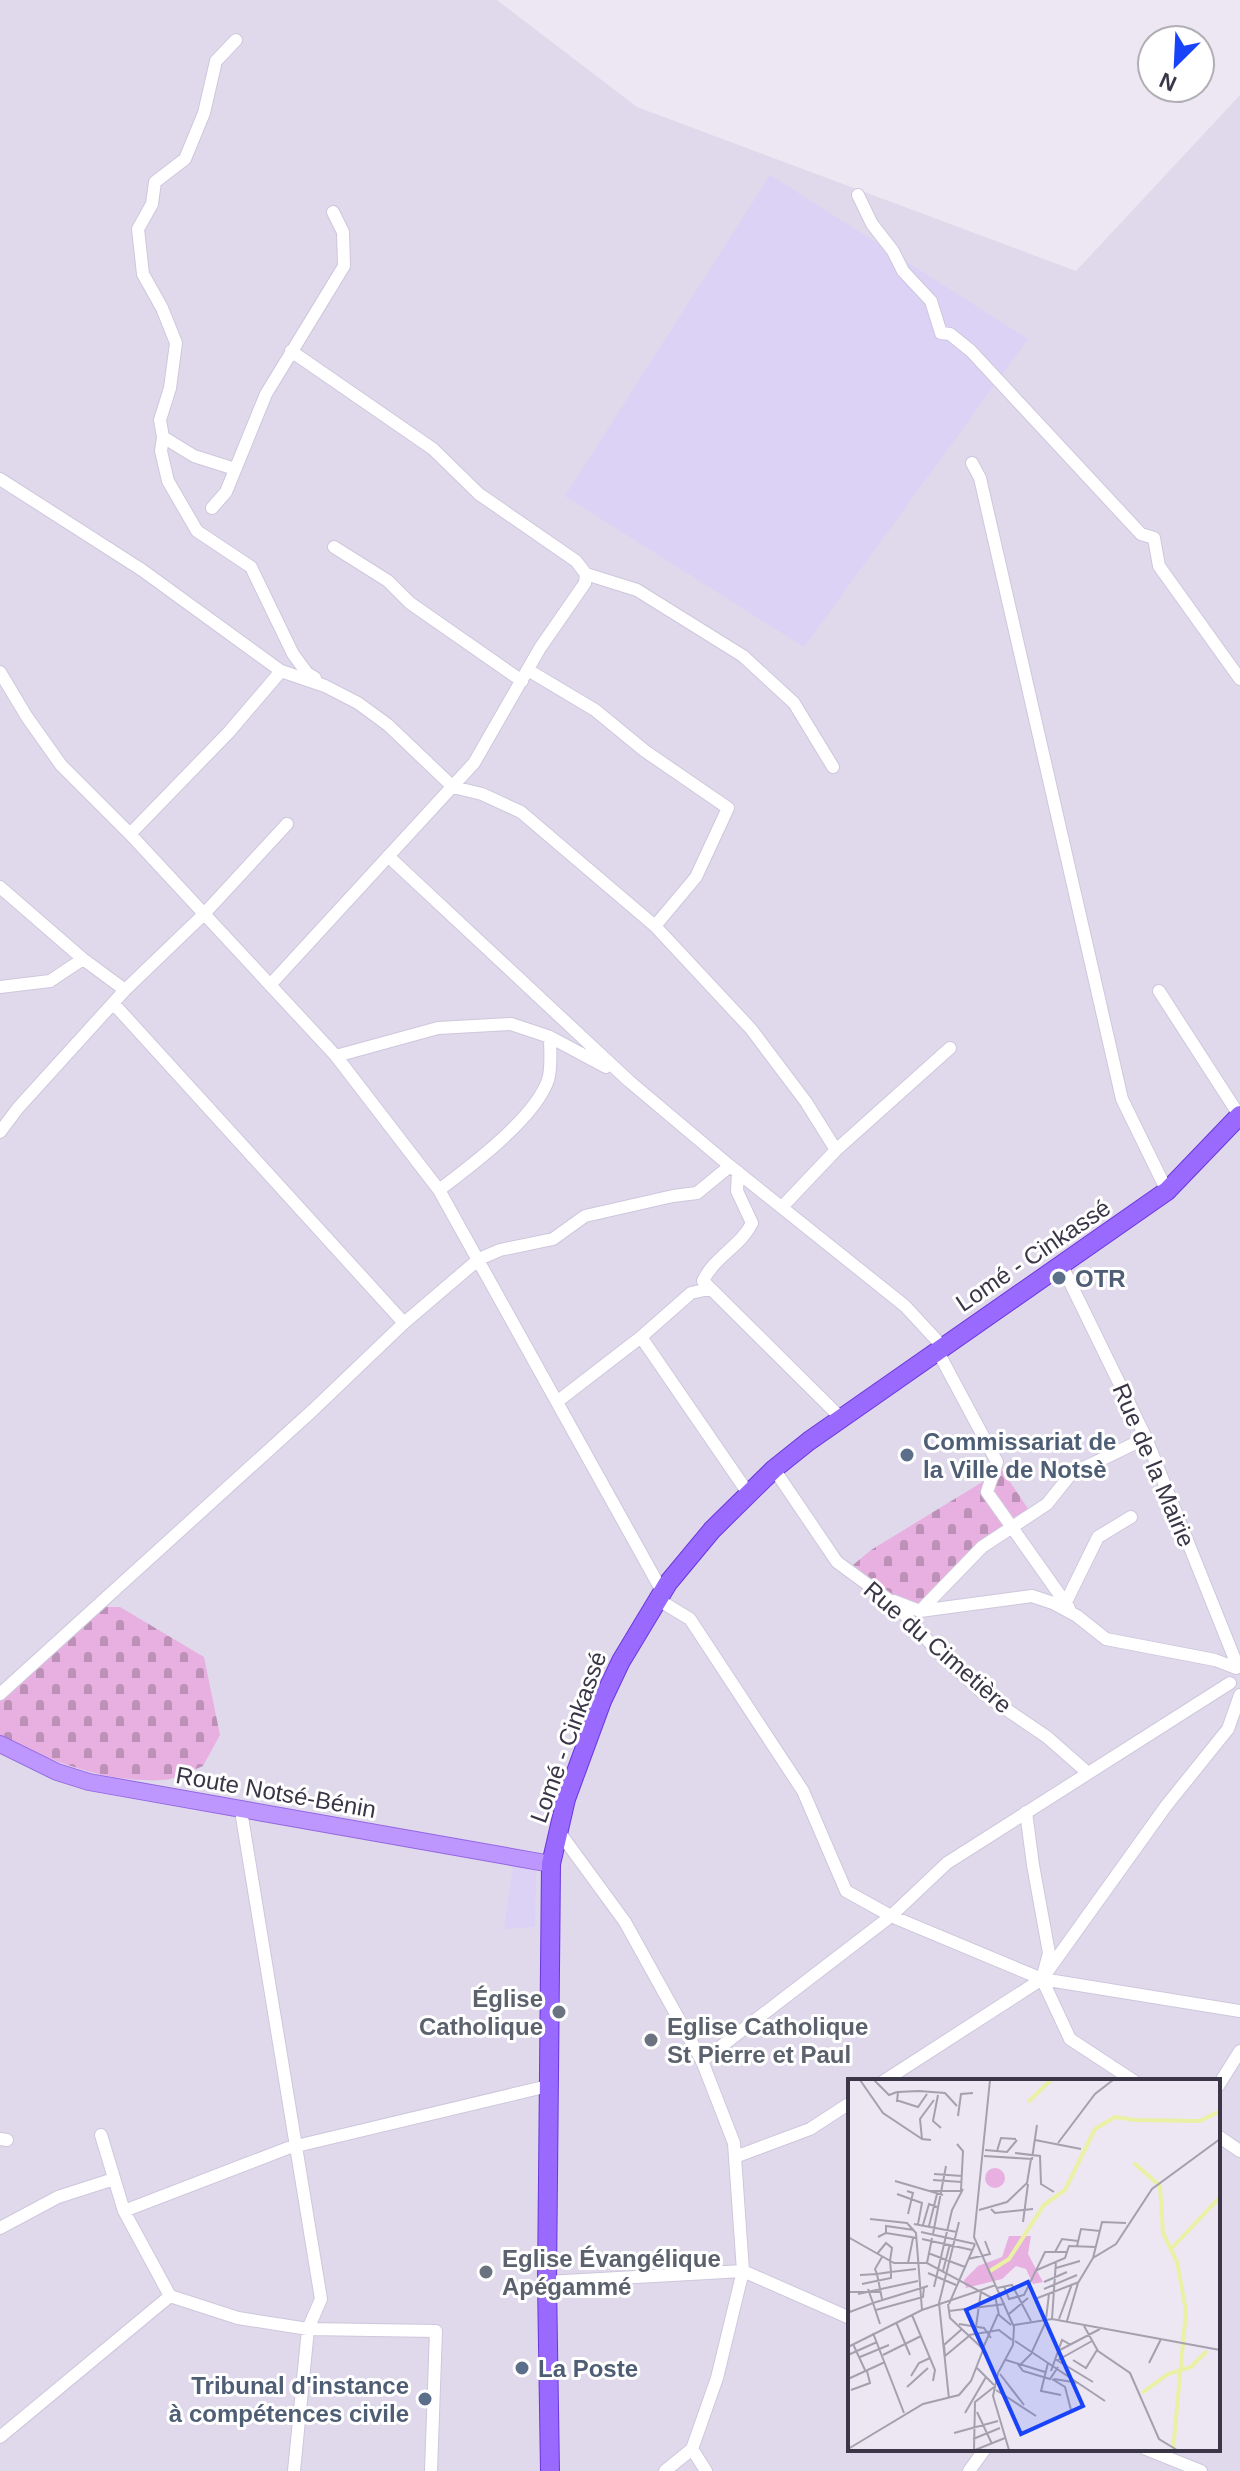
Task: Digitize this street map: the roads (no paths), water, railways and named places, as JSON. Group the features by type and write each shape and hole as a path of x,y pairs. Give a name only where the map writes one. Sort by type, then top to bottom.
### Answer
{"highway":[{"name":"Lomé - Cinkassé","path":"550,2471 547,2282 551,1864 557,1829 602,1701 621,1661 660,1595 712,1530 774,1469 841,1418 1167,1191 1240,1115"}],"main road":[{"name":"Route Notsé-Bénin","path":"0,1744 57,1772 89,1782 551,1864"}],"street":[{"path":"236,40 216,61 204,113 185,159 155,182 152,204 138,229 143,274 162,308 176,343 170,388 160,420 163,437 161,451 168,481 197,531 251,567 293,654 307,673 325,686"},
{"path":"858,195 872,224 893,251 903,271 931,301 941,333 950,334 971,351 1141,534 1154,538 1159,566 1240,679"},
{"path":"212,508 226,492 266,394 344,266 343,232 333,212"},
{"path":"291,351 433,449 479,494 576,561 586,574 637,590 743,656 794,703 833,767"},
{"path":"163,437 194,456 235,469"},
{"path":"972,463 980,478 1122,1099 1167,1191"},
{"path":"0,479 142,570 281,671 325,686 358,703 388,725 453,787 482,794 521,812 655,926 751,1029 806,1102 836,1150"},
{"path":"334,547 388,581 410,603 525,676 595,710 645,751 728,808 696,877 655,926"},
{"path":"270,985 474,763 540,648 585,583 586,574"},
{"path":"130,834 229,732 281,671"},
{"path":"0,672 61,765 130,834 336,1056 439,1190 558,1401 660,1595 690,1619 803,1791 846,1891 891,1916 1042,1979 1240,2011"},
{"path":"0,1132 125,990 203,915 287,824"},
{"path":"388,856 629,1081 905,1306 940,1348 997,1462 987,1492 1065,1604 1077,1616 1106,1639 1238,1667 1231,1674 1237,1690 1228,1729 1166,1806 1042,1979 887,2079"},
{"path":"0,887 83,959 125,990"},
{"path":"0,987 50,981 83,959"},
{"path":"1159,991 1240,1115"},
{"path":"113,1003 404,1323"},
{"path":"336,1056 438,1028 511,1024 550,1037 629,1081"},
{"path":"439,1190 480,1158 542,1094 549,1078 550,1037"},
{"path":"782,1207 836,1150 950,1048"},
{"path":"0,1108 18,1108"},
{"path":"0,1694 313,1410 404,1323 479,1259 500,1250 553,1239 585,1216 697,1193 734,1169"},
{"path":"734,1169 737,1191 752,1223 747,1234 723,1253 703,1281 841,1418"},
{"name":"Rue de la Mairie","path":"1062,1266 1146,1438 1238,1667"},
{"path":"558,1401 641,1337 691,1293 709,1289"},
{"path":"641,1337 748,1493"},
{"path":"920,1611 982,1547 1047,1504 1071,1474 1146,1438"},
{"name":"Rue du Cimetière","path":"774,1469 837,1562 887,1598 940,1654 985,1695 1047,1737 1088,1773"},
{"path":"1065,1604 1098,1537 1131,1517"},
{"path":"887,1598 920,1611 1032,1596 1077,1616"},
{"path":"702,2061 891,1916 947,1863 1088,1773 1237,1690"},
{"path":"241,1811 321,2299 308,2329 294,2471"},
{"path":"1026,1812 1049,1953 1042,1979 1070,2039 1131,2079"},
{"path":"557,1829 625,1922 702,2061 734,2143 743,2271 717,2378 692,2449 665,2471"},
{"path":"1220,2083 1240,2051"},
{"path":"124,2211 298,2146 548,2086"},
{"path":"735,2157 810,2129 848,2104"},
{"path":"101,2135 124,2211 170,2296 238,2318 308,2329 436,2331 431,2471"},
{"path":"1220,2137 1240,2151"},
{"path":"0,2228 58,2197 114,2179"},
{"path":"547,2282 743,2271 848,2317"},
{"path":"0,2437 170,2296"},
{"path":"692,2449 706,2471"},
{"path":"969,2471 984,2451"},
{"path":"1151,2451 1201,2471"}],"place":[{"name":"OTR","path":"1059,1278"},
{"name":"Commissariat de la Ville de Notsè","path":"907,1455"},
{"name":"Église Catholique","path":"559,2012"},
{"name":"Eglise Catholique St Pierre et Paul","path":"651,2040"},
{"name":"Eglise Évangélique Apégammé","path":"486,2272"},
{"name":"La Poste","path":"522,2368"},
{"name":"Tribunal d'instance à compétences civile","path":"425,2399"}]}
